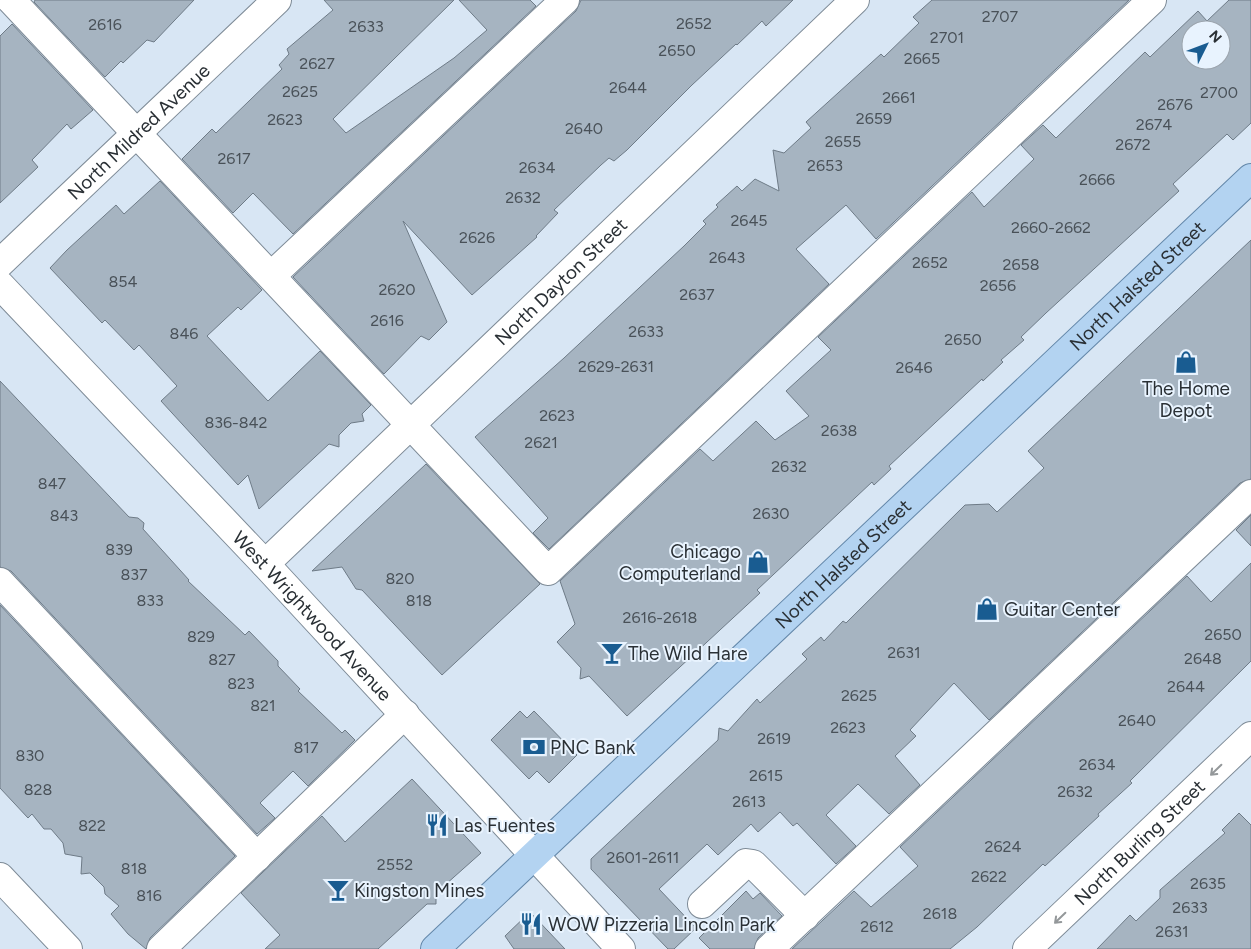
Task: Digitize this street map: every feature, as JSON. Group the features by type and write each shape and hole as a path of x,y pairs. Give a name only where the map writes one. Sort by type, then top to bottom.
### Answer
{"main road":[{"name":"North Halsted Street","path":"435,949 536,856 1251,178"}],"street":[{"path":"11,0 548,571 1152,0"},
{"name":"North Mildred Avenue","path":"0,263 277,0"},
{"path":"271,276 565,0"},
{"name":"North Dayton Street","path":"265,564 848,2"},
{"name":"West Wrightwood Avenue","path":"0,285 265,564 621,949"},
{"path":"769,949 1251,494"},
{"path":"0,582 257,856"},
{"path":"161,949 405,714"},
{"name":"North Burling Street","path":"1027,949 1251,736"},
{"path":"702,904 746,863 753,864 805,916"},
{"path":"0,877 68,949"}],"building":[{"path":"35,0 194,0 154,42 147,40 105,77 34,2"},
{"path":"324,0 454,0 333,119 346,133 454,58 487,30 459,0 530,0 536,6 293,234 253,193 233,213 182,159 212,129 216,133 282,69 279,65 289,54 287,49 333,10"},
{"path":"581,0 793,0 766,26 762,21 736,44 627,150 614,161 609,158 601,165 554,210 558,213 537,237 472,295 403,221 447,322 429,340 421,336 384,374 293,277 576,11"},
{"path":"932,0 1129,0 876,239 846,205 796,249 829,284 549,549 533,533 548,518 475,437 564,358 684,246 706,224 703,221 718,207 716,205 737,186 742,191 755,179 779,191 773,150 784,153 811,128 806,122 881,54 884,57 919,23 913,17"},
{"path":"1229,0 1251,0 1251,123 1233,140 1227,134 1173,184 1179,191 1046,313 1021,337 1024,340 1001,360 1003,362 983,381 982,379 889,466 891,469 874,485 872,482 757,590 760,593 627,716 589,676 580,679 581,668 557,642 575,624 560,581 700,449 713,461 756,421 775,440 809,416 786,391 831,350 818,337 972,192 984,207 1034,159 1021,145 1043,125 1056,138 1145,52 1150,57 1181,27 1181,70 1231,70 1231,20 1208,20"},
{"path":"1198,11 1206,20 1189,20"},
{"path":"12,24 93,110 71,129 67,124 32,160 38,167 0,203 0,36"},
{"path":"160,181 262,290 241,310 238,307 207,336 268,401 320,351 371,405 362,414 364,421 351,423 339,435 339,447 329,444 259,509 248,475 238,485 161,401 177,386 139,345 134,350 105,320 102,323 50,268 116,205 124,214"},
{"path":"1251,240 1251,479 1240,483 989,720 954,683 910,730 916,736 895,756 920,785 889,814 858,784 826,815 856,846 836,864 797,823 793,826 780,812 758,832 751,824 718,855 707,844 659,889 696,928 674,949 668,949 591,869 591,859 718,740 719,728 728,731 757,699 760,703 807,659 802,654 821,637 824,641 843,621 846,623 965,505 989,504 997,512 1044,468 1028,451"},
{"path":"0,381 129,517 138,518 144,523 143,529 188,581 245,635 249,631 278,661 278,666 300,689 298,691 342,733 345,730 355,740 308,786 293,771 260,803 275,818 257,834 11,571 0,567"},
{"path":"426,464 540,584 442,675 362,590 356,589 342,567 312,571"},
{"path":"1251,515 1251,546 1236,530"},
{"path":"1251,563 1251,661 1130,781 1132,783 1098,814 1099,816 1045,866 1043,864 977,927 950,949 792,949 854,891 871,907 918,866 900,847 1187,576 1211,602"},
{"path":"0,605 235,856 150,938 146,949 128,934 111,914 119,906 105,894 104,887 90,873 81,874 82,857 65,854 63,843 51,829 44,829 32,814 28,818 0,788"},
{"name":"PNC Bank","path":"520,711 527,718 534,711 577,755 549,783 537,771 529,779 491,740"},
{"path":"412,779 481,853 436,893 436,904 427,904 378,949 265,949 280,935 241,893 322,816 345,842"},
{"path":"1239,813 1251,825 1251,949 1097,949 1130,915 1136,921 1160,898 1160,890 1225,833 1222,830"},
{"path":"746,891 753,899 760,893 782,916 758,938 754,949 710,949 699,938"},
{"path":"530,912 565,949 514,949 505,936"}],"place":[{"name":"The Home Depot","path":"1186,362"},
{"name":"Chicago Computerland","path":"758,562"},
{"name":"Guitar Center","path":"987,609"},
{"name":"The Wild Hare","path":"612,653"},
{"name":"PNC Bank","path":"534,747"},
{"name":"Las Fuentes","path":"437,825"},
{"name":"Kingston Mines","path":"338,890"},
{"name":"WOW Pizzeria Lincoln Park","path":"531,924"}]}
